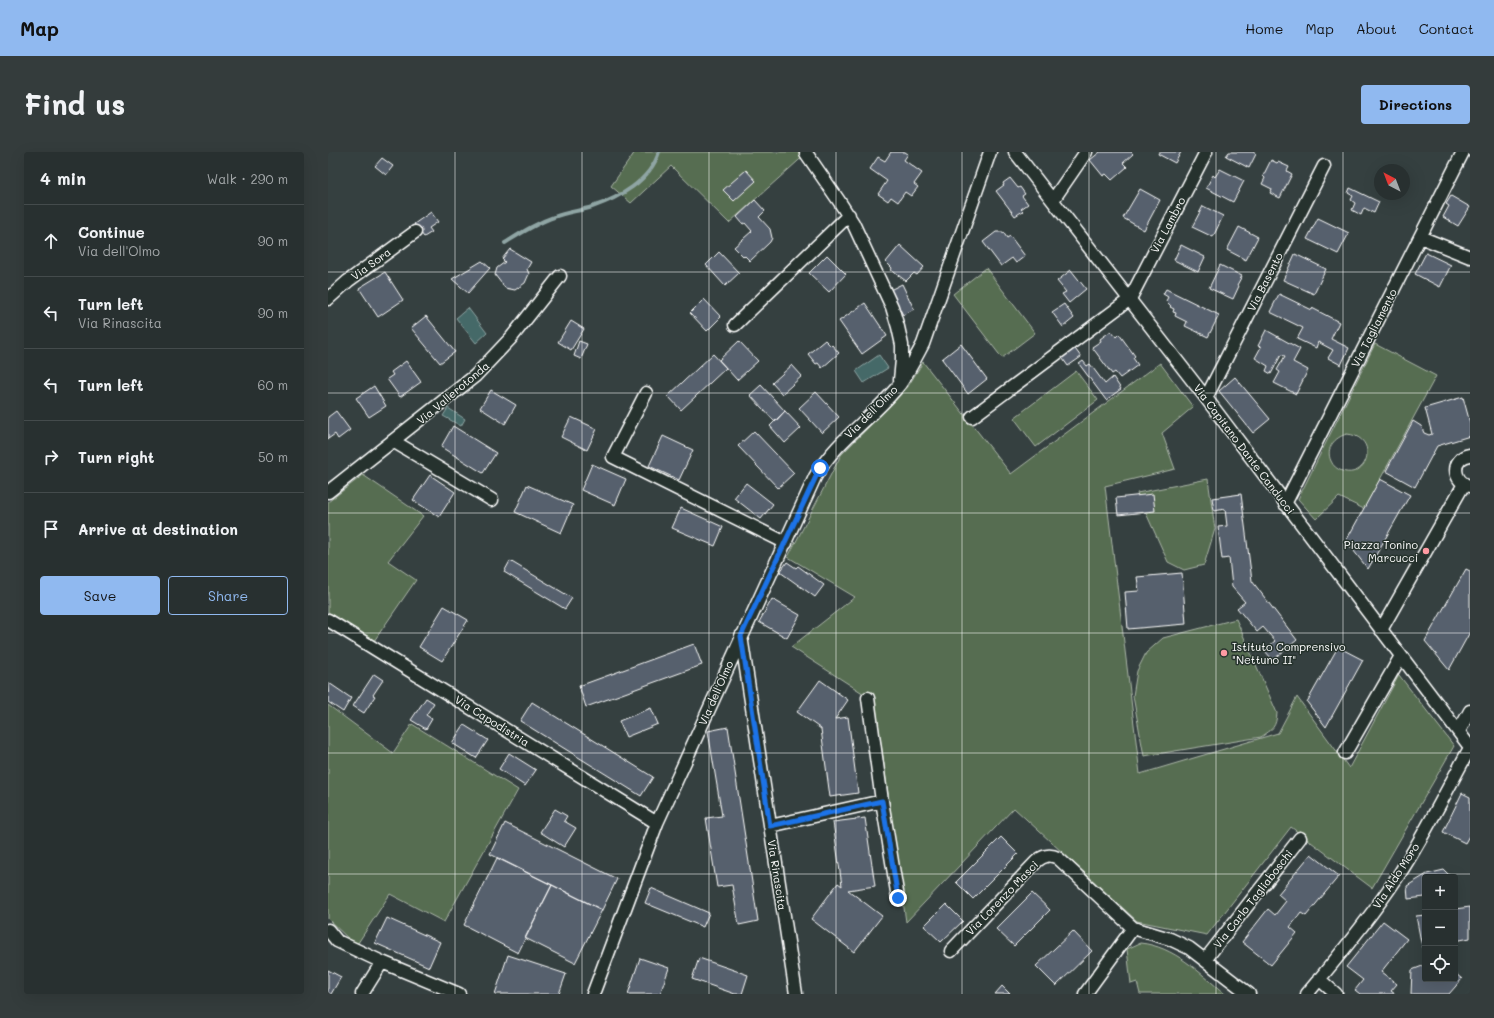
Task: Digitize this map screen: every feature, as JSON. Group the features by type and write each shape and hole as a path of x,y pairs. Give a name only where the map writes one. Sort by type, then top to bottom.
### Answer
{"street":[{"name":"Via dell'Olmo","path":"593,994 657,823 741,636 786,543 815,477 839,444 900,384 912,365 925,337 990,152"},
{"name":"Via Capitano Dante Canducci","path":"1016,152 1206,398 1470,748"},
{"path":"1053,200 1086,152"},
{"name":"Via Lambro","path":"1130,299 1206,152"},
{"name":"Via Tagliamento","path":"1286,504 1462,152"},
{"path":"806,153 848,216 875,270 895,316 903,352 900,384"},
{"name":"Via Basento","path":"1206,398 1324,166"},
{"path":"735,325 848,216"},
{"name":"Via Sora","path":"328,299 348,281 415,232"},
{"path":"1420,237 1470,257"},
{"name":"Via Vallerotonda","path":"328,492 463,386 489,362 516,332 560,276"},
{"path":"972,417 1130,299"},
{"path":"646,393 613,457 786,543"},
{"path":"393,441 492,500"},
{"path":"1381,630 1467,485 1457,477 1456,466 1462,458 1470,455"},
{"name":"Via Capodistria","path":"328,620 657,823"},
{"name":"Via Rinascita","path":"741,636 796,994"},
{"path":"1345,753 1401,656"},
{"path":"868,698 882,801 898,898"},
{"path":"1458,731 1470,711"},
{"name":"Via Aldo Moro","path":"1307,994 1360,929 1398,876 1426,830 1470,748"},
{"path":"770,826 882,801"},
{"name":"Via Carlo Tagliaboschi","path":"1206,960 1300,838"},
{"name":"Via Lorenzo Masci","path":"951,951 1040,858 1049,855 1058,858 1133,928 1177,942 1189,948 1249,994"},
{"path":"1085,994 1133,928"},
{"path":"328,930 337,941 445,991 459,994"},
{"path":"362,994 382,962"},
{"path":"1319,980 1324,994"},
{"path":"1319,980 1336,994"}],"green space":[{"path":"635,152 808,152 729,223 671,166 631,203 611,186"},
{"path":"986,268 1035,333 1002,358 953,294"},
{"path":"1375,344 1436,376 1364,509 1339,497 1316,519 1298,499","holes":["1347,434 1357,437 1364,442 1367,449 1367,457 1364,464 1351,472 1338,469 1335,467 1329,456 1332,444 1343,435"]},
{"path":"923,362 1011,474 1160,363 1193,407 1162,433 1175,469 1105,486 1140,774 1278,733 1297,697 1349,768 1399,675 1454,746 1372,888 1291,827 1207,935 1137,921 1014,808 906,922 875,701 791,647 855,597 788,557 841,455 907,388"},
{"path":"1076,371 1098,400 1036,447 1014,418"},
{"path":"363,475 423,516 388,561 416,580 374,641 328,612 328,502"},
{"path":"1208,479 1215,529 1204,565 1184,570 1168,562 1137,493"},
{"path":"1236,619 1277,713 1276,722 1273,727 1261,737 1144,756 1133,696 1137,671 1146,653 1163,638"},
{"path":"328,705 393,753 412,724 518,790 444,922 390,894 356,946 328,919"},
{"path":"1140,943 1164,949 1175,955 1196,969 1225,994 1140,994 1137,982 1131,984 1127,949"}],"water":[{"path":"468,308 487,333 476,343 456,318"},
{"path":"879,355 888,368 864,383 856,371"},
{"path":"448,408 465,419 461,426 443,416"}],"building":[{"path":"891,152 905,152 908,154 904,160 922,173 914,184 918,187 911,196 905,192 898,202 891,197 888,201 878,194 887,181 870,169 878,157 885,161"},
{"path":"1100,152 1131,152 1133,154 1123,163 1127,167 1112,180 1106,174 1103,176 1090,160"},
{"path":"1159,152 1181,152 1175,163 1158,154"},
{"path":"1229,152 1253,152 1256,154 1249,168 1226,156"},
{"path":"382,158 393,166 386,175 375,166"},
{"path":"1271,160 1289,167 1287,171 1292,174 1280,198 1270,193 1272,189 1262,184 1265,178 1263,176"},
{"path":"1220,169 1244,181 1233,202 1206,188 1213,175 1215,177"},
{"path":"746,170 756,181 734,201 723,190"},
{"path":"1010,178 1025,194 1022,196 1028,204 1021,209 1023,211 1015,216 996,191"},
{"path":"1350,188 1379,202 1374,213 1364,208 1361,215 1352,210 1355,203 1351,200 1353,196 1348,193"},
{"path":"1140,189 1160,200 1144,230 1123,218"},
{"path":"1451,196 1470,207 1458,226 1443,217 1449,206 1446,204"},
{"path":"755,200 765,211 759,217 770,229 772,238 770,242 750,261 734,247 752,231 737,217"},
{"path":"1203,206 1223,216 1213,237 1192,227"},
{"path":"431,212 438,222 429,228 432,232 424,237 414,224"},
{"path":"1318,218 1349,233 1338,254 1307,239"},
{"path":"1239,227 1258,237 1246,260 1227,250"},
{"path":"996,232 1003,232 1007,238 1010,236 1025,256 1016,263 1012,258 1001,266 983,242"},
{"path":"900,245 924,267 917,275 914,273 906,281 891,270 892,268 886,262"},
{"path":"1181,245 1205,257 1198,272 1174,260"},
{"path":"510,249 531,262 527,269 529,274 525,283 515,290 505,288 495,275 497,268 505,262 502,259"},
{"path":"719,252 739,273 725,286 706,265"},
{"path":"1426,253 1451,265 1440,287 1415,274"},
{"path":"1295,254 1326,269 1314,294 1283,280"},
{"path":"827,255 846,274 829,292 809,273"},
{"path":"482,261 490,268 468,293 452,279"},
{"path":"1220,265 1242,276 1237,285 1239,286 1233,299 1209,288"},
{"path":"1071,270 1086,289 1069,303 1062,294 1066,292 1057,281"},
{"path":"385,272 403,300 378,317 359,288"},
{"path":"902,284 914,309 903,315 890,290"},
{"path":"1166,289 1219,315 1208,337 1185,326 1187,322 1175,316 1176,313 1173,312 1174,309 1170,307 1171,306 1166,301 1168,297 1163,294"},
{"path":"1279,294 1312,310 1312,308 1339,322 1331,339 1349,348 1341,365 1328,358 1333,350 1318,342 1316,348 1297,339 1303,328 1270,312"},
{"path":"704,299 721,317 707,331 690,313"},
{"path":"865,303 887,336 862,354 839,321"},
{"path":"1064,304 1074,318 1063,327 1052,312"},
{"path":"426,316 455,352 440,363 411,328"},
{"path":"571,321 584,329 571,350 558,342"},
{"path":"1266,330 1300,349 1293,362 1308,370 1296,394 1274,383 1280,372 1277,370 1285,356 1281,355 1271,374 1266,371 1268,366 1255,358 1261,347 1258,346"},
{"path":"1111,331 1116,337 1119,334 1135,356 1133,358 1138,365 1120,378 1115,372 1112,374 1092,347 1101,341 1100,339"},
{"path":"825,340 839,353 822,368 818,363 816,364 808,354"},
{"path":"579,341 587,344 581,359 574,356"},
{"path":"739,341 758,361 737,380 719,360"},
{"path":"961,344 987,379 968,394 942,359"},
{"path":"1073,346 1081,357 1068,366 1060,355"},
{"path":"713,354 726,368 681,410 668,396"},
{"path":"406,361 421,382 400,397 387,379 393,375 391,372"},
{"path":"1083,361 1087,366 1090,364 1105,384 1113,377 1121,389 1106,400 1079,364"},
{"path":"792,365 802,376 782,394 772,383"},
{"path":"1235,377 1270,419 1253,433 1219,391"},
{"path":"761,385 785,411 775,422 750,395"},
{"path":"374,386 386,406 369,417 356,398"},
{"path":"491,390 516,405 505,424 480,408"},
{"path":"816,392 839,417 822,433 799,408"},
{"path":"1463,397 1470,423 1470,436 1437,446 1415,487 1386,471 1413,421 1421,426 1424,433 1429,435 1432,434 1425,408"},
{"path":"336,411 350,430 338,439 335,434 328,439 328,417"},
{"path":"785,411 801,428 785,443 770,426"},
{"path":"571,417 597,429 587,450 561,437"},
{"path":"453,426 496,453 483,473 441,447"},
{"path":"754,431 794,473 778,488 738,446"},
{"path":"663,436 693,450 679,480 649,466"},
{"path":"592,464 626,479 615,505 581,490"},
{"path":"430,475 455,492 439,517 413,500"},
{"path":"1380,479 1410,495 1368,569 1346,541"},
{"path":"746,483 773,504 761,519 734,498"},
{"path":"527,485 573,505 561,533 515,512"},
{"path":"1153,494 1155,511 1118,515 1116,498"},
{"path":"1241,494 1252,581 1297,640 1273,660 1264,650 1275,641 1263,627 1257,632 1237,608 1245,602 1232,587 1229,558 1222,559 1218,527 1227,526 1225,509 1214,511 1212,498"},
{"path":"681,508 723,527 715,546 672,528"},
{"path":"510,561 572,598 565,609 504,572"},
{"path":"787,562 796,568 798,566 824,585 815,597 780,572"},
{"path":"1466,569 1470,571 1470,632 1449,670 1425,641"},
{"path":"1182,573 1186,624 1128,629 1125,592 1139,591 1137,577"},
{"path":"772,599 800,615 787,638 759,622"},
{"path":"444,606 468,620 442,661 419,647"},
{"path":"694,644 702,665 586,707 579,686"},
{"path":"1338,647 1363,660 1326,727 1307,702"},
{"path":"374,674 383,680 364,713 353,706"},
{"path":"820,680 848,700 835,719 848,717 858,793 830,797 821,729 797,712"},
{"path":"329,683 351,698 343,712 328,702"},
{"path":"426,698 434,703 426,715 432,719 426,729 411,720"},
{"path":"532,702 653,777 641,796 520,721"},
{"path":"651,708 658,724 626,737 619,721"},
{"path":"464,725 488,740 476,758 452,743"},
{"path":"728,727 758,921 739,925 732,885 717,887 706,818 722,816 708,731"},
{"path":"509,753 536,770 525,786 499,769"},
{"path":"1462,793 1470,797 1470,834 1465,843 1443,832"},
{"path":"555,809 567,816 564,821 576,828 564,847 540,832"},
{"path":"865,818 875,886 848,890 882,916 854,952 811,919 838,883 842,886 833,822"},
{"path":"505,823 617,879 602,910 490,854"},
{"path":"1001,837 1018,854 973,899 956,882"},
{"path":"1311,854 1339,876 1306,916 1301,913 1290,927 1297,933 1271,965 1242,942 1268,909 1275,915 1286,901 1278,894"},
{"path":"497,858 552,885 518,953 464,925"},
{"path":"1444,870 1448,874 1427,874"},
{"path":"1422,877 1422,897 1408,899 1407,886"},
{"path":"552,885 602,910 575,963 525,938"},
{"path":"651,888 709,913 703,927 645,903"},
{"path":"1032,893 1050,910 1014,946 996,929"},
{"path":"946,904 963,921 941,942 924,926"},
{"path":"1470,907 1470,938 1458,940 1458,910 1458,909"},
{"path":"1422,915 1422,947 1416,916"},
{"path":"387,918 440,942 429,967 375,943"},
{"path":"1383,921 1407,939 1381,972 1397,984 1391,991 1395,994 1360,994 1355,990 1363,980 1346,967"},
{"path":"1073,931 1092,951 1056,986 1036,966"},
{"path":"508,955 566,974 559,994 495,994"},
{"path":"640,958 669,968 660,994 628,994"},
{"path":"699,958 748,975 742,994 735,994 692,979"},
{"path":"1422,966 1422,982 1458,982 1458,976 1462,979 1449,994 1411,994 1412,970"},
{"path":"328,970 341,977 331,994 328,994"},
{"path":"1002,986 1010,994 995,994"}],"waterway":[{"path":"505,243 547,219 583,210 613,199 632,187 649,172 659,152"}],"place":[{"name":"Piazza Tonino Marcucci","path":"1426,551"},
{"name":"Istituto Comprensivo \"Nettuno II\"","path":"1224,653"}],"route":[{"path":"820,468 741,636 770,826 882,801 898,898"}]}
